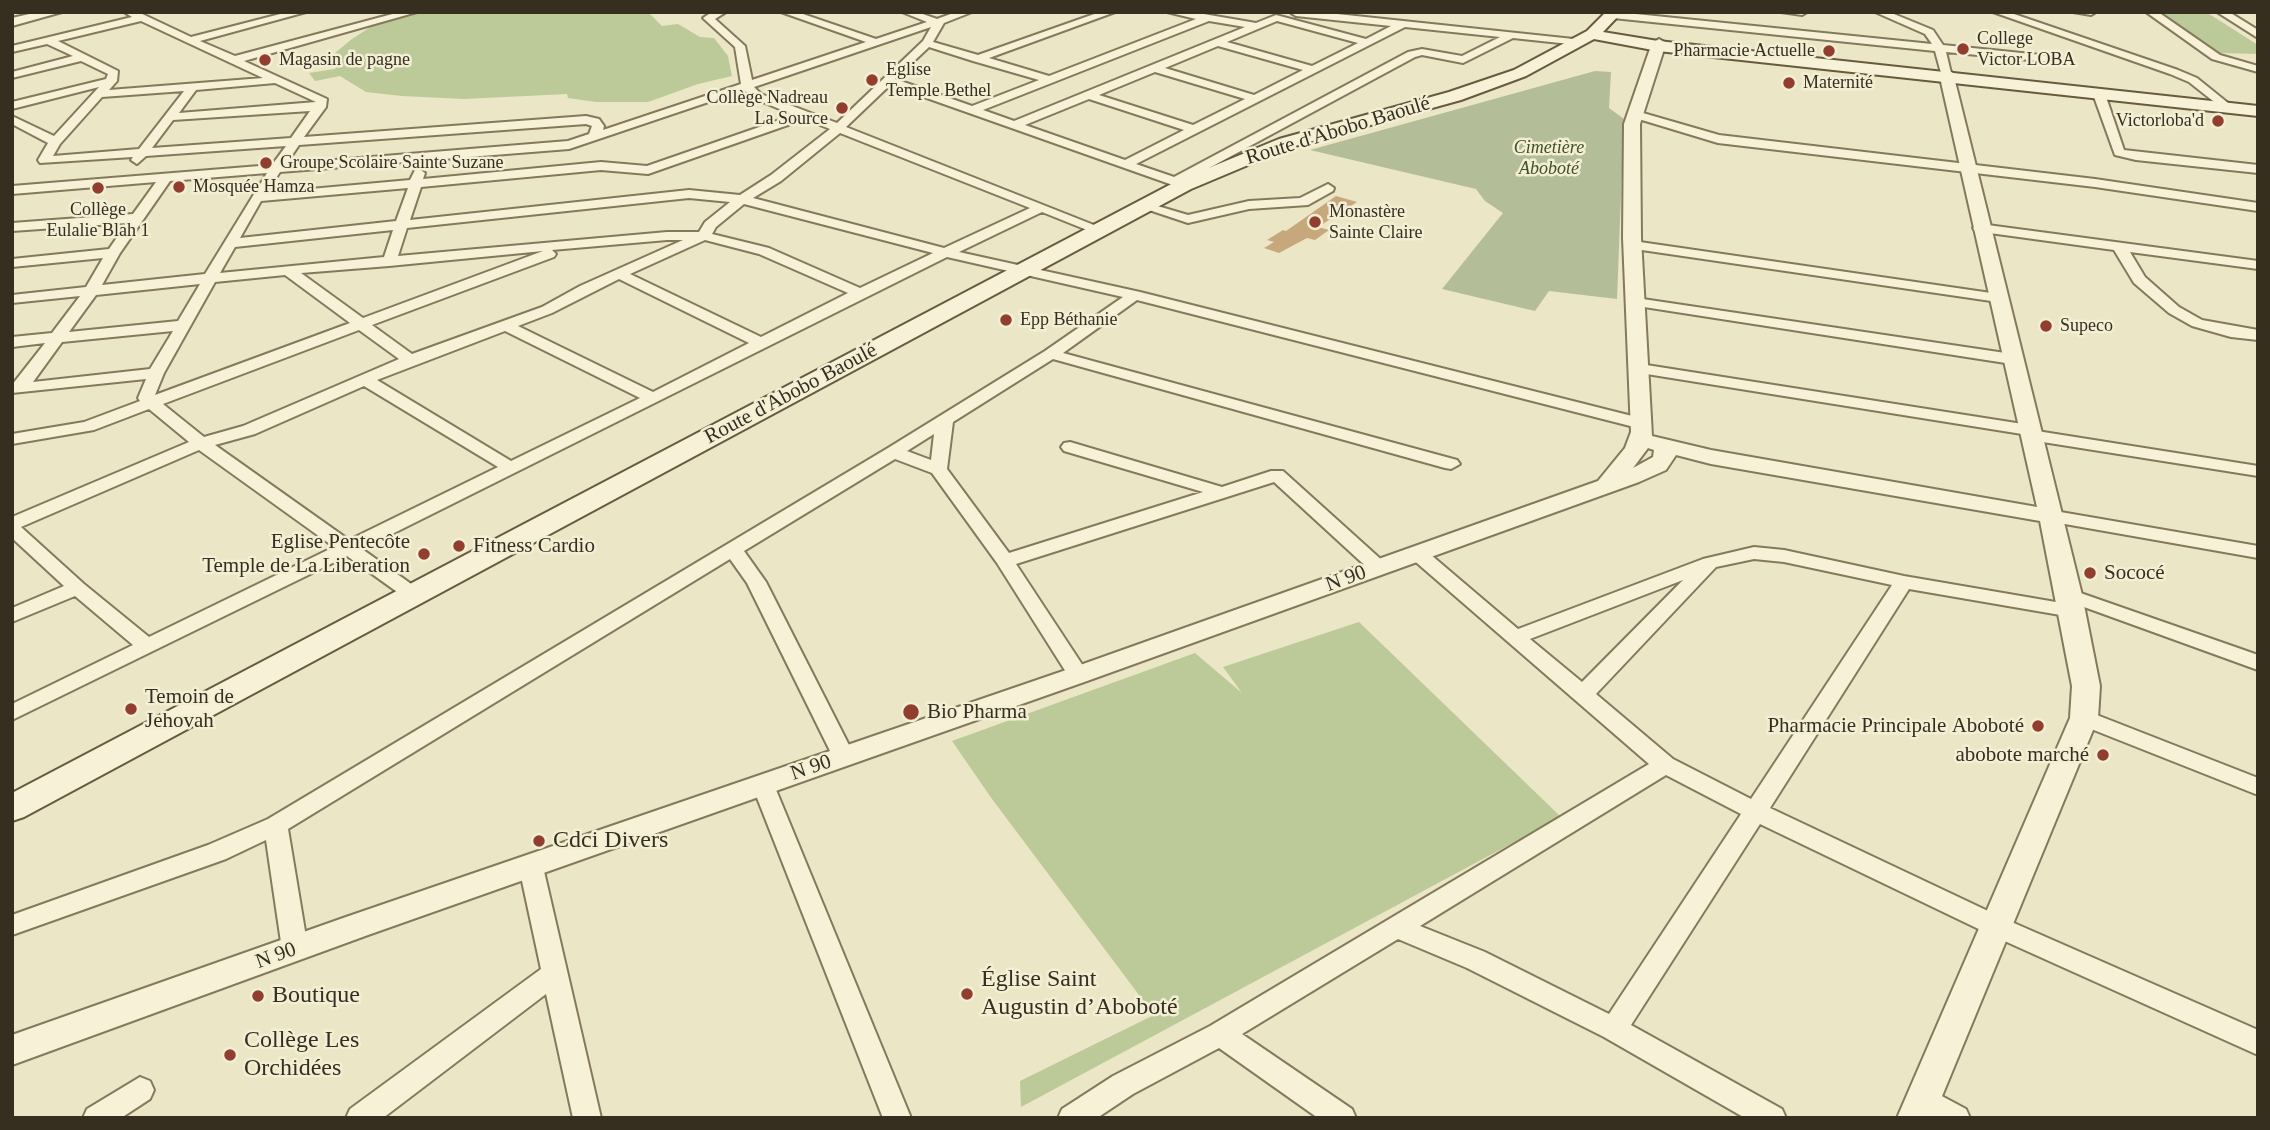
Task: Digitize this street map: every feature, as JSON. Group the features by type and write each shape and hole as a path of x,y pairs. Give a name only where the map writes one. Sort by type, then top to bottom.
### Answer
{"main road":[{"name":"Route d'Abobo Baoulé","path":"12,808 1144,206 1179,184 1295,140 1484,87 1530,68 1586,38 1614,13"},
{"path":"1586,38 2222,103 2258,109"},
{"path":"1947,75 2099,94 2258,109"}],"street":[{"path":"12,22 56,12"},
{"path":"129,12 320,97 323,101 256,198 156,373 146,397 201,443 414,594"},
{"path":"191,40 301,12"},
{"path":"234,60 412,12"},
{"path":"720,12 708,18 740,46 747,87 768,102 1097,229"},
{"path":"786,12 878,43"},
{"path":"906,12 939,23"},
{"path":"12,190 569,145 967,12"},
{"path":"977,59 1110,12"},
{"path":"1172,12 1257,26"},
{"path":"1013,126 1291,12 1510,36 1586,38"},
{"path":"1786,12 1802,12"},
{"path":"1881,12 1924,28 1940,48 1980,228 2071,603 2086,686 2084,718 1998,927 1919,1108 1956,1118"},
{"path":"1998,12 2182,75 2222,103"},
{"path":"2078,12 2091,12"},
{"path":"2151,12 2216,57 2255,69"},
{"path":"2222,12 2258,35"},
{"path":"1614,13 2051,59"},
{"path":"12,48 142,18"},
{"path":"971,111 1208,18"},
{"path":"1276,18 1367,43"},
{"path":"146,646 77,588 12,526 201,443 249,430 367,381 410,360 547,310 704,236 710,225 742,199 776,178 837,129 927,43 939,23"},
{"path":"1124,165 1403,24"},
{"path":"889,81 1179,184 1412,54 1422,52 1463,60 1510,36"},
{"path":"48,40 114,73 111,81 55,142 44,160 586,120 594,121 598,126 594,138"},
{"path":"927,43 1049,80"},
{"path":"1217,43 1314,70"},
{"path":"1639,439 1640,369 1633,245 1632,124 1659,45"},
{"path":"12,75 83,57"},
{"path":"1155,68 1257,99"},
{"path":"99,93 281,80"},
{"path":"12,106 111,81"},
{"path":"121,181 193,86"},
{"path":"2099,94 2119,152 2258,169"},
{"path":"1089,95 1196,130"},
{"path":"169,117 320,107"},
{"path":"1636,115 1718,139 1968,168 2258,207"},
{"path":"256,198 601,166 638,171 661,167 804,116"},
{"path":"12,118 55,142"},
{"path":"569,145 578,156 601,166 689,194"},
{"path":"389,261 425,157"},
{"path":"16,389 59,338 166,177"},
{"path":"1144,206 1188,219 1249,205 1303,202 1328,188"},
{"path":"230,243 689,194 742,199 947,253 1135,295 1639,439 1665,452 1712,457 2258,552"},
{"path":"12,713 653,398 860,293 1042,207"},
{"path":"12,227 137,218"},
{"path":"1980,228 2258,265"},
{"path":"12,299 288,270 667,236 704,236 774,254 860,293"},
{"path":"12,439 88,426 573,245"},
{"path":"1633,245 1998,298"},
{"path":"2119,246 2139,281 2174,310 2197,323 2231,332 2258,335"},
{"path":"12,263 113,253"},
{"path":"288,270 410,360"},
{"path":"619,274 760,343"},
{"path":"12,925 217,852 276,825 894,452 1051,354 1135,295"},
{"path":"1636,302 2012,359"},
{"path":"12,342 184,325"},
{"path":"508,326 653,398"},
{"path":"1051,354 1451,464"},
{"path":"1640,369 2258,471"},
{"path":"16,389 156,373"},
{"path":"367,381 511,468"},
{"path":"938,469 945,420"},
{"name":"N 90","path":"1609,482 1639,439"},
{"path":"1070,447 1224,493"},
{"path":"894,452 938,469 1004,561 1078,675"},
{"name":"N 90","path":"12,1050 1078,675 1609,482 1647,471 1665,452"},
{"path":"1004,561 1277,475 1378,567"},
{"path":"733,550 756,582 844,757"},
{"path":"1417,553 1665,765 1756,812 1998,927 2258,1043"},
{"path":"1516,637 1710,563 1754,553 1784,556 1904,582 2071,603 2258,663"},
{"path":"1583,694 1710,563"},
{"path":"1614,1028 1904,582"},
{"path":"12,616 77,588"},
{"path":"2084,718 2258,787"},
{"path":"1072,1118 1123,1085 1220,1034 1665,765"},
{"path":"763,785 897,1118"},
{"path":"276,825 295,950"},
{"path":"531,867 587,1118"},
{"path":"1396,927 1476,960 1614,1028 1772,1118"},
{"path":"360,1118 555,973"},
{"path":"1220,1034 1342,1118"},
{"path":"97,1118 139,1090"}],"green space":[{"path":"410,12 648,12 662,26 678,24 700,37 714,38 728,56 732,76 698,84 648,102 596,102 568,98 567,94 464,99 402,96 366,92 340,76 315,81 309,73 335,69 341,60 335,53 352,39 375,24"},
{"path":"2158,12 2206,12 2258,45 2258,54 2220,53"},
{"name":"Cimetière Aboboté","path":"1595,71 1611,72 1609,108 1624,119 1617,299 1549,291 1535,311 1442,289 1503,213 1485,201 1476,189 1310,150"},
{"path":"1359,622 1561,817 1021,1107 1020,1081 1154,1015 992,799 952,741 1195,653 1242,693 1223,667"}],"building":[{"name":"Monastère Sainte Claire","path":"1336,196 1357,202 1318,227 1329,230 1315,240 1307,238 1279,253 1264,248 1274,242 1267,240 1283,230 1286,231"}],"place":[{"name":"College Victor LOBA","path":"1963,49"},
{"name":"Pharmacie Actuelle","path":"1829,51"},
{"name":"Magasin de pagne","path":"265,60"},
{"name":"Eglise Temple Bethel","path":"872,80"},
{"name":"Maternité","path":"1789,83"},
{"name":"Collège Nadreau La Source","path":"842,108"},
{"name":"Victorloba'd","path":"2218,121"},
{"name":"Groupe Scolaire Sainte Suzane","path":"266,163"},
{"name":"Mosquée Hamza","path":"179,187"},
{"name":"Collège Eulalie Blah 1","path":"98,188"},
{"name":"Monastère Sainte Claire","path":"1315,222"},
{"name":"Epp Béthanie","path":"1006,320"},
{"name":"Supeco","path":"2046,326"},
{"name":"Fitness Cardio","path":"459,546"},
{"name":"Eglise Pentecôte Temple de La Liberation","path":"424,554"},
{"name":"Sococé","path":"2090,573"},
{"name":"Temoin de Jehovah","path":"131,709"},
{"name":"Bio Pharma","path":"911,712"},
{"name":"Pharmacie Principale Aboboté","path":"2038,726"},
{"name":"abobote marché","path":"2103,755"},
{"name":"Cdci Divers","path":"539,841"},
{"name":"Église Saint Augustin d’Aboboté","path":"967,994"},
{"name":"Boutique","path":"258,996"},
{"name":"Collège Les Orchidées","path":"230,1055"}]}
